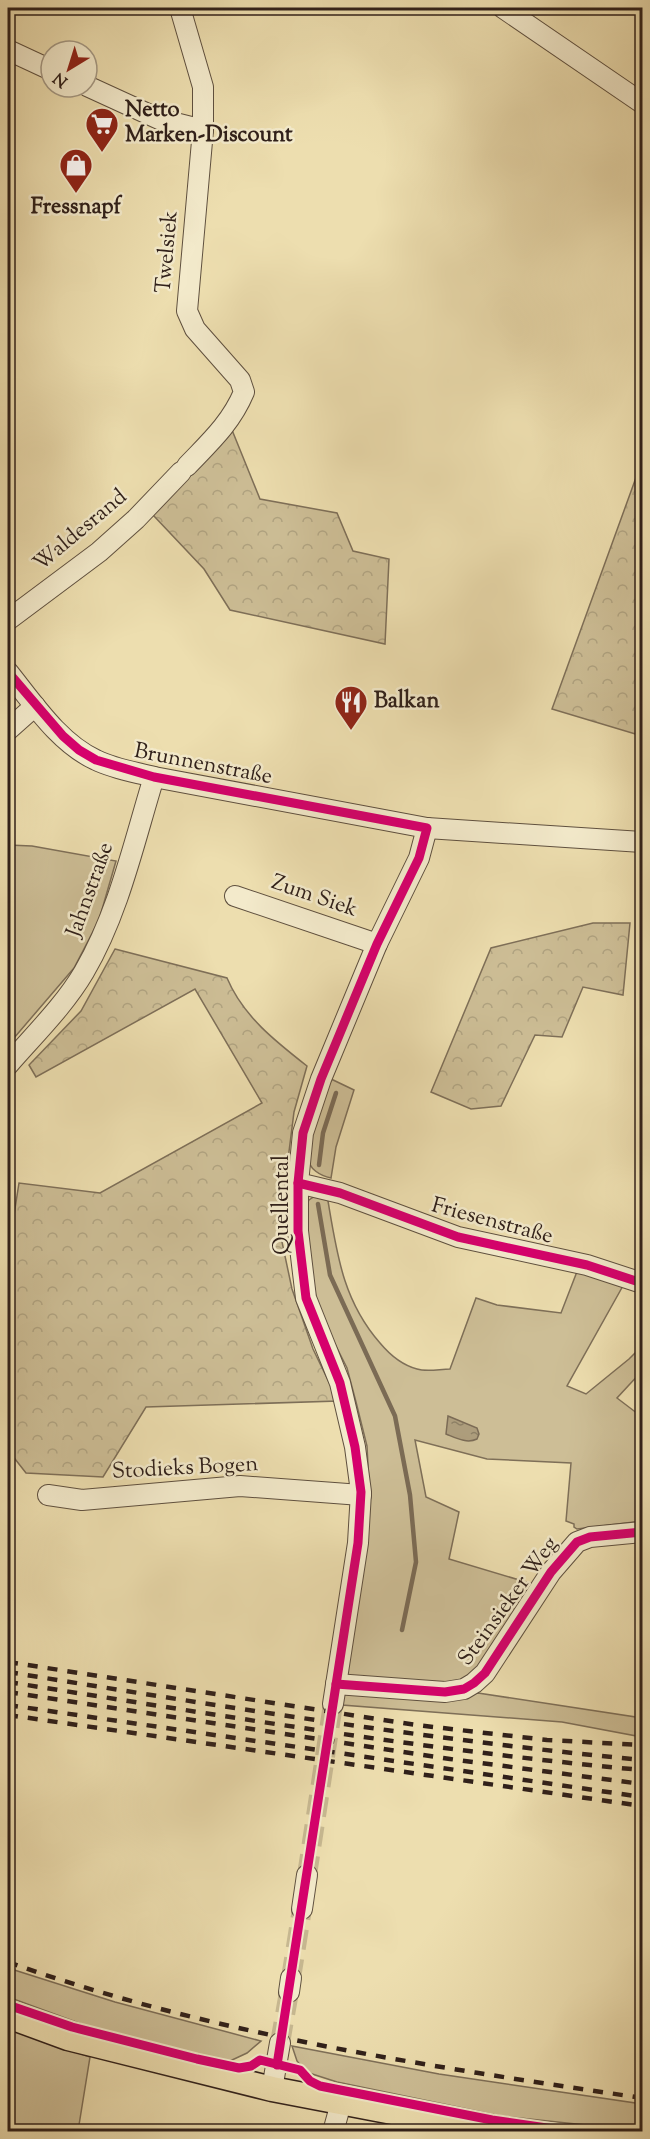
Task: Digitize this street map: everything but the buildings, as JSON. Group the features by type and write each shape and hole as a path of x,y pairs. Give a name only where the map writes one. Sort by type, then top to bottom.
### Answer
{"main road":[{"path":"8,2016 68,2038 272,2089 497,2132"}],"street":[{"name":"Twelsiek","path":"180,8 203,87 203,130 188,311 195,329 240,380 244,392 236,411 217,435 184,469"},
{"path":"502,8 642,103"},
{"path":"8,51 39,65"},
{"path":"99,92 159,119 203,130"},
{"name":"Waldesrand","path":"8,621 99,552 136,519 184,469"},
{"name":"Brunnenstraße","path":"8,672 35,706 79,750 96,760 154,777 427,828 642,842"},
{"path":"8,730 35,706"},
{"name":"Jahnstraße","path":"8,1065 60,1006 83,973 105,931 154,777"},
{"name":"Quellental","path":"333,1704 358,1543 361,1495 355,1447 340,1383 306,1298 298,1231 298,1183 303,1133 321,1079 376,944 419,858 427,828"},
{"name":"Zum Siek","path":"236,896 376,944"},
{"name":"Friesenstraße","path":"298,1183 339,1193 458,1238 587,1265 642,1283"},
{"name":"Stodieks Bogen","path":"48,1495 82,1500 240,1486 361,1495"},
{"name":"Steinsieker Weg","path":"336,1684 445,1692 464,1689 485,1673 551,1572 577,1542 590,1537 642,1532"},
{"path":"302,1909 307,1875"},
{"path":"272,2089 280,2043"},
{"path":"333,2132 341,2103"}],"green space":[{"path":"232,430 260,499 337,513 353,551 389,559 385,644 230,610 204,569 153,515"},
{"path":"642,461 642,736 552,709"},
{"path":"8,845 32,846 116,861 99,920 74,968 8,1045"},
{"path":"593,923 630,923 623,995 583,987 562,1037 535,1035 501,1106 471,1109 431,1092 491,948"},
{"path":"115,949 227,978 242,1004 261,1027 307,1066 294,1112 283,1199 282,1242 292,1289 313,1349 338,1401 146,1407 103,1477 26,1473 8,1450 8,1253 19,1183 100,1193 262,1103 195,989 36,1077 29,1065 81,1011"},
{"path":"329,1078 354,1090 336,1147 331,1178 316,1171 310,1165 308,1157 312,1129"},
{"path":"329,1194 328,1201 335,1240 343,1276 350,1294 358,1311 380,1343 406,1365 425,1370 450,1369 476,1298 497,1305 561,1313 578,1269 624,1284 567,1386 586,1394 642,1346 642,1371 617,1398 642,1417 642,1521 577,1529 574,1524 566,1521 571,1463 487,1459 415,1440 426,1497 459,1512 449,1559 536,1585 484,1666 449,1687 343,1677 369,1486 367,1446 347,1368 316,1298 305,1225 305,1208 309,1200 315,1196"},
{"path":"478,1693 642,1718 642,1737 562,1722 342,1705 344,1694 452,1697"},
{"path":"8,1968 115,2002 261,2041 247,2053 230,2061 204,2058 95,2029 8,1997"},
{"path":"8,2029 90,2057 78,2131 8,2131"},
{"path":"292,2046 439,2074 642,2104 642,2131 501,2116 337,2082 306,2072 297,2061"}],"water":[{"path":"448,1416 477,1428 479,1434 477,1439 465,1441 446,1434"}],"waterway":[{"path":"319,1165 323,1133 336,1093"},
{"path":"318,1204 330,1275 395,1416 410,1495 416,1562 402,1630"}],"tunnel":[{"path":"307,1875 333,1704"},
{"path":"291,1978 302,1909"},
{"path":"280,2043 289,1992"}],"railway":[{"path":"8,1662 416,1725 547,1740 642,1745"},
{"path":"8,1672 245,1710 483,1743 642,1760"},
{"path":"8,1682 404,1743 642,1770"},
{"path":"8,1692 450,1759 642,1784"},
{"path":"8,1705 642,1797"},
{"path":"8,1715 642,1806"},
{"path":"8,1962 163,2010 242,2029 481,2074 642,2098"}],"cycle path":[{"path":"8,672 63,736 79,750 96,760 154,777 427,828 419,858 377,944 321,1079 303,1133 298,1183 298,1231 306,1298 340,1383 355,1447 361,1492 358,1543 277,2065"},
{"path":"298,1183 340,1193 458,1237 587,1265 642,1283"},
{"path":"336,1684 445,1692 464,1689 485,1673 551,1572 577,1542 590,1537 642,1532"},
{"path":"8,2005 72,2027 197,2059 239,2068 251,2066 260,2060 300,2070 310,2081 320,2086 492,2120 574,2132"}],"place":[{"name":"Netto Marken-Discount","path":"102,153"},
{"name":"Fressnapf","path":"76,194"},
{"name":"Balkan","path":"351,731"}]}
